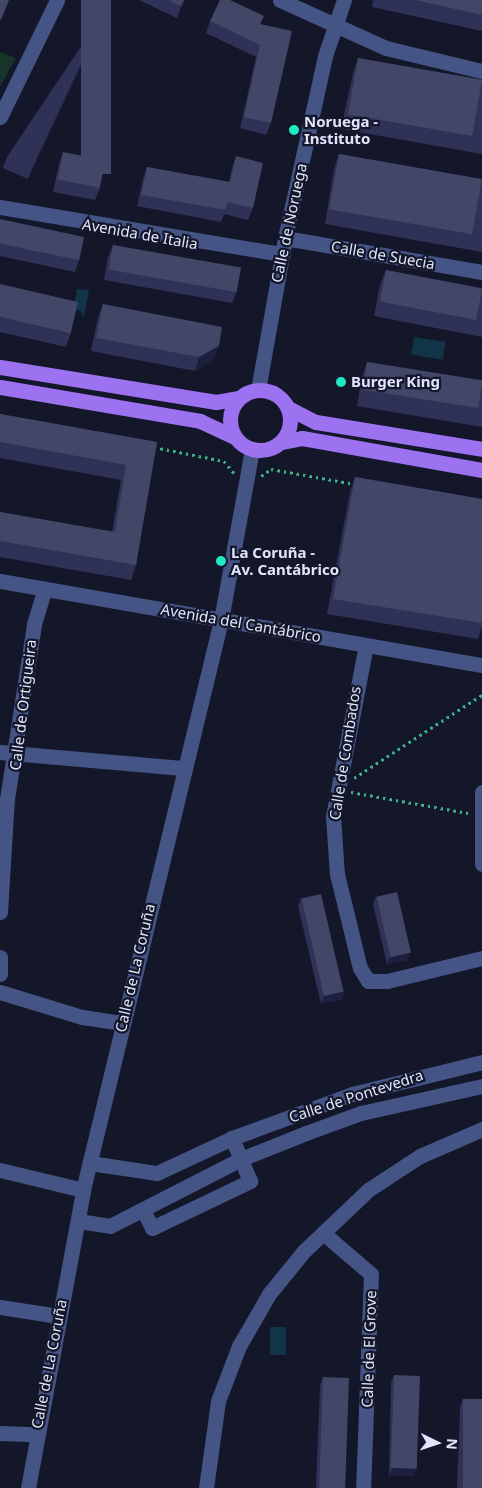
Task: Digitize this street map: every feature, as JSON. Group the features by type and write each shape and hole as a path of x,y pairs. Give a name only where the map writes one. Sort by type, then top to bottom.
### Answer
{"main road":[{"path":"0,367 216,402 239,398 258,390 276,394 288,408 316,422 482,449"},
{"path":"0,387 200,422 234,437 252,450 263,451 282,442 302,438 482,470"},
{"path":"234,437 230,416 239,398"},
{"path":"282,442 288,432 288,408"}],"street":[{"path":"0,117 57,0"},
{"path":"280,0 336,27 440,65 482,71"},
{"name":"Calle de Noruega","path":"258,390 285,238 325,56 344,0"},
{"name":"Avenida de Italia","path":"0,207 282,254"},
{"name":"Calle de Suecia","path":"285,238 482,272"},
{"name":"Calle de La Coruña","path":"28,1488 35,1434 84,1190 182,768 221,620 252,450"},
{"name":"Avenida del Cantábrico","path":"0,581 482,665"},
{"name":"Calle de Ortigueira","path":"0,912 7,799 17,755 26,670 45,589"},
{"name":"Calle de Combados","path":"366,645 336,789 333,838 337,874 360,968 368,981 387,981 482,958"},
{"path":"0,752 182,768"},
{"path":"482,792 480,814 482,864"},
{"path":"0,957 0,974"},
{"path":"0,992 82,1017 122,1022"},
{"name":"Calle de Pontevedra","path":"90,1163 157,1173 232,1138 352,1094 482,1062"},
{"name":"Calle de Pontevedra","path":"79,1221 110,1226 241,1159 361,1113 482,1086"},
{"path":"206,1488 218,1401 240,1346 269,1294 323,1233 394,1172 446,1142 482,1129"},
{"path":"143,1210 152,1228 250,1181 232,1138"},
{"path":"0,1170 84,1190"},
{"name":"Calle de El Grove","path":"323,1233 371,1274 364,1488"},
{"path":"0,1308 58,1316"},
{"path":"0,1433 35,1434"}],"path":[{"path":"336,789 482,696"},
{"path":"336,789 480,814"}],"green space":[{"path":"0,52 16,58 0,87"}],"water":[{"path":"77,289 89,290 84,318 81,311 73,309"},
{"path":"414,337 446,342 443,360 411,355"},
{"path":"270,1327 286,1327 286,1355 270,1355"}],"building":[{"path":"0,0 9,0 1,20 0,19"},
{"path":"81,0 111,0 111,174 81,174"},
{"path":"168,0 184,0 181,6"},
{"path":"220,0 230,0 264,16 260,24 292,31 271,123 244,117 260,45 210,21"},
{"path":"415,0 482,0 482,15"},
{"path":"358,58 482,80 472,136 348,114"},
{"path":"63,152 105,160 100,188 58,179"},
{"path":"339,154 482,179 472,234 329,209"},
{"path":"236,156 263,163 253,208 227,202 225,210 141,195 147,167 230,182"},
{"path":"0,219 84,237 79,260 0,244"},
{"path":"113,245 241,268 237,292 109,270"},
{"path":"386,270 482,289 476,320 380,301"},
{"path":"0,284 78,302 71,333 0,317"},
{"path":"103,304 222,327 219,346 199,357 96,338"},
{"path":"367,362 482,380 478,408 363,390"},
{"path":"0,414 157,442 136,565 0,541 0,512 115,532 126,465 0,442"},
{"path":"355,477 482,499 482,623 333,599"},
{"path":"397,892 411,952 390,957 377,897"},
{"path":"321,894 343,991 324,996 302,898"},
{"path":"394,1375 420,1376 417,1469 391,1468"},
{"path":"323,1377 349,1378 345,1488 319,1488"},
{"path":"463,1399 482,1399 482,1488 463,1488"}],"place":[{"name":"Noruega - Instituto","path":"294,130"},
{"name":"Burger King","path":"341,382"},
{"name":"La Coruña - Av. Cantábrico","path":"221,561"}]}
